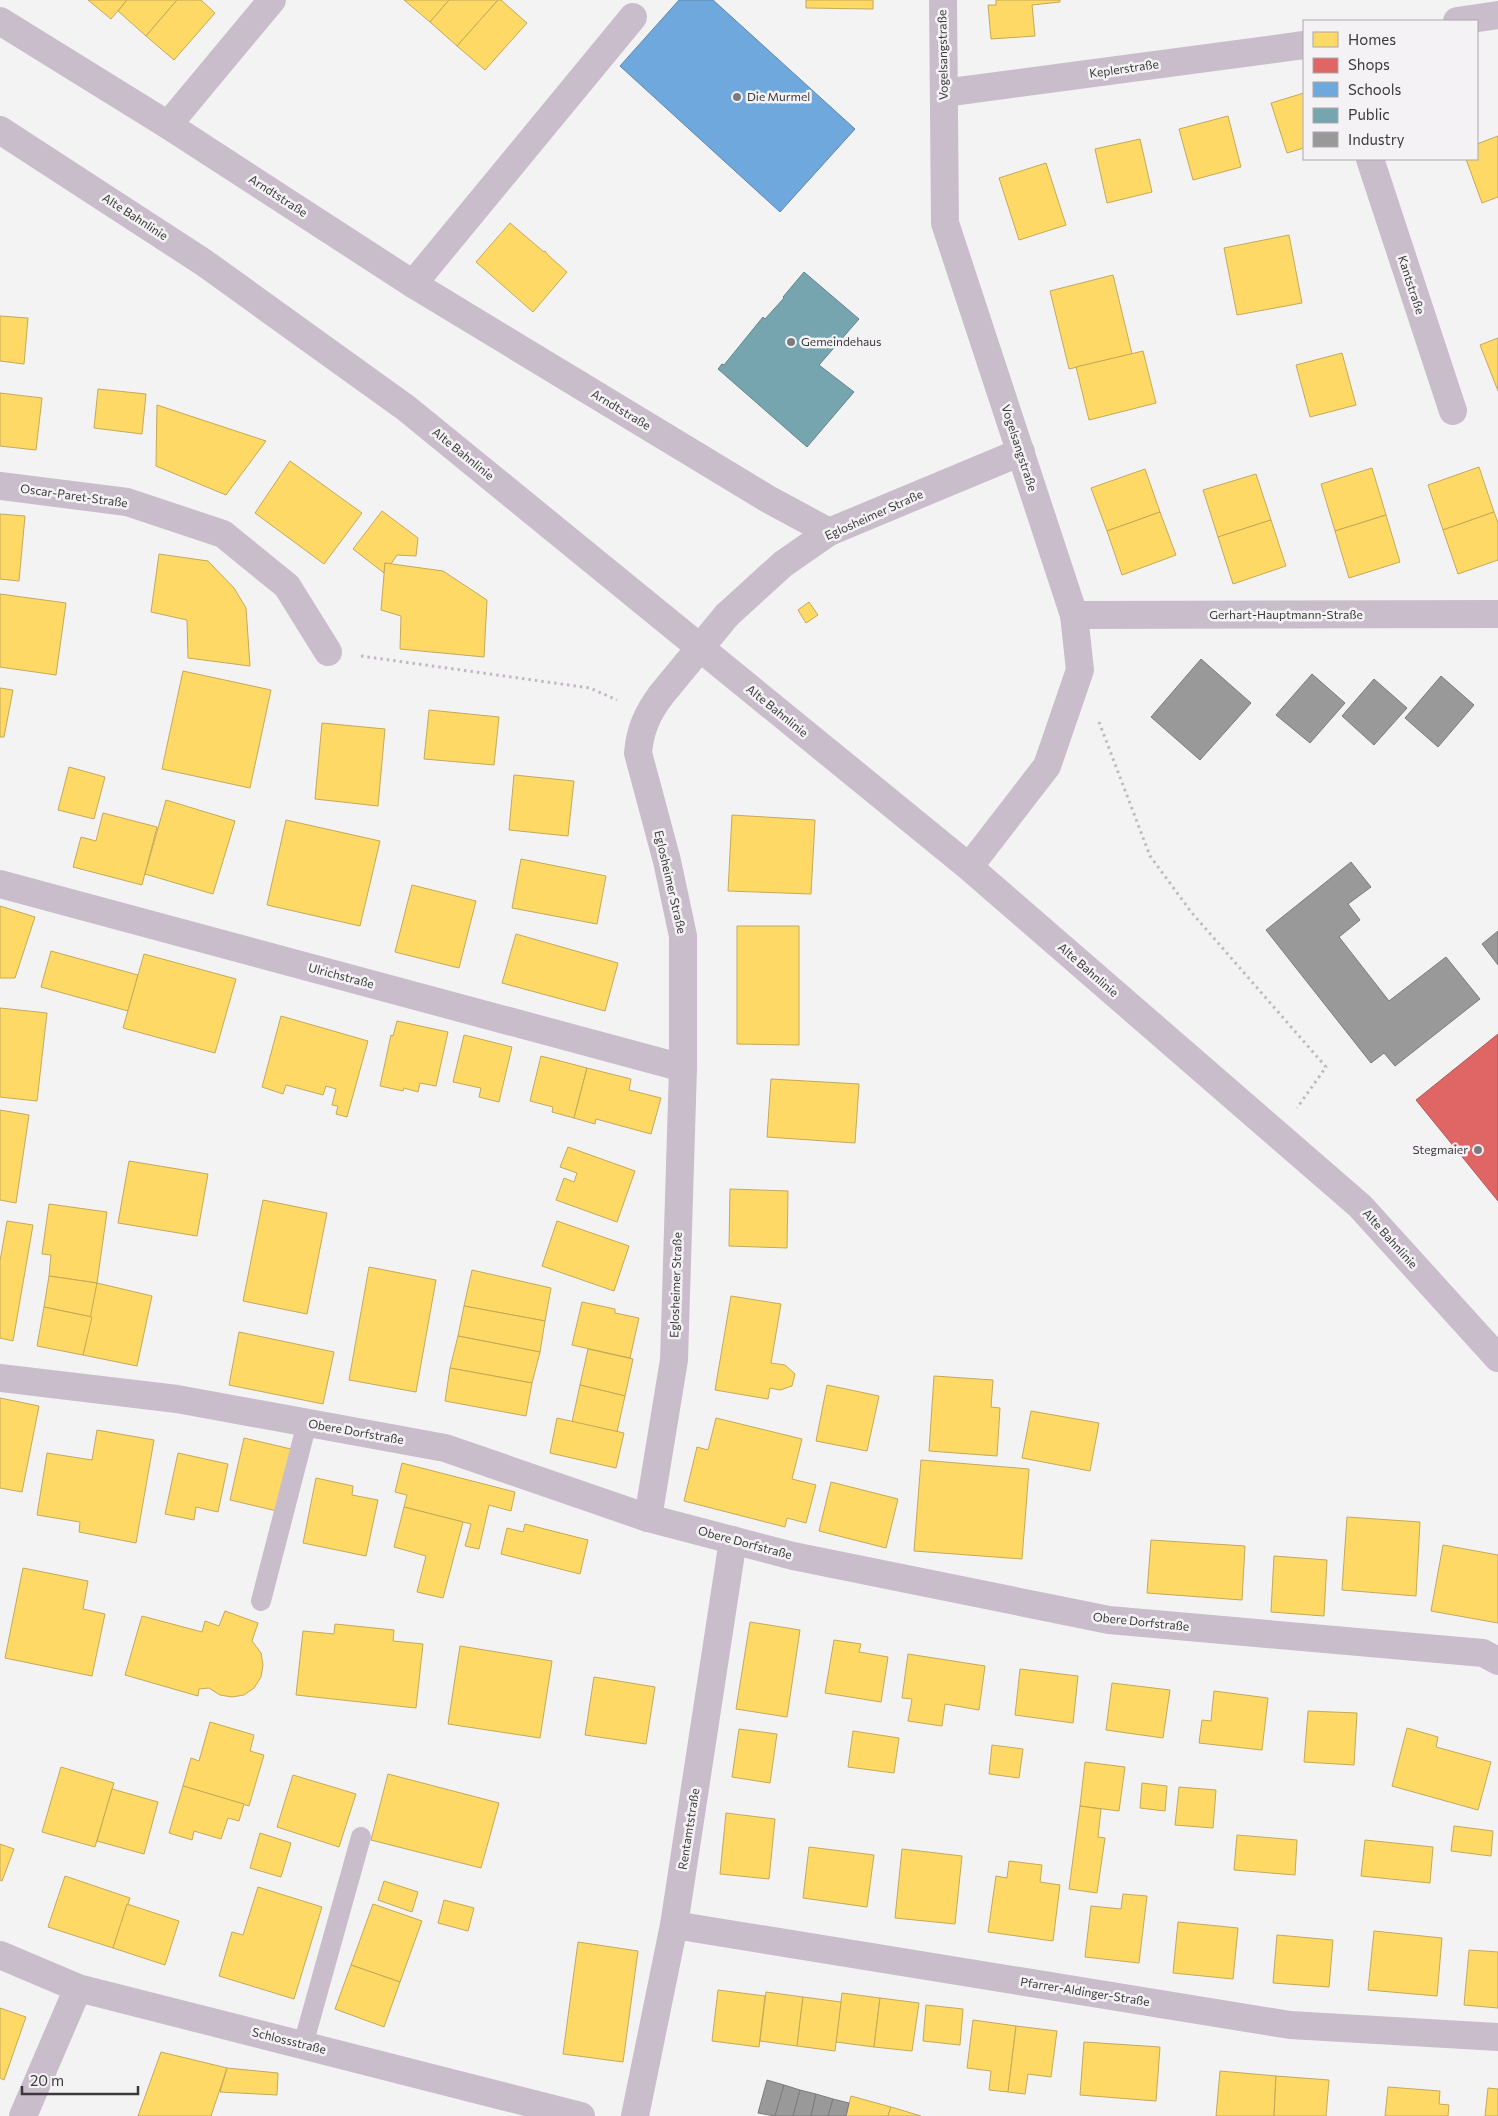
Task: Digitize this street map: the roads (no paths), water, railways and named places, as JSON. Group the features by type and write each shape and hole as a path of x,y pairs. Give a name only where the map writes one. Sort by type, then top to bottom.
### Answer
{"street":[{"path":"168,125 272,0"},
{"name":"Vogelsangstraße","path":"943,0 945,222 1074,615 1080,670 1047,766 968,867"},
{"path":"1464,20 1498,15"},
{"path":"413,284 634,17"},
{"name":"Arndtstraße","path":"0,21 168,125 413,284 768,499 829,532"},
{"name":"Keplerstraße","path":"944,93 1303,45"},
{"name":"Alte Bahnlinie","path":"0,130 203,262 406,408 968,867 1360,1206 1498,1358"},
{"name":"Kantstraße","path":"1370,160 1453,411"},
{"name":"Eglosheimer Straße","path":"648,1518 674,1360 683,1068 683,936 667,861 638,753 639,735 654,704 727,615 783,564 829,532 1021,452"},
{"name":"Oscar-Paret-Straße","path":"0,486 127,502 224,534 287,586 328,652"},
{"name":"Gerhart-Hauptmann-Straße","path":"1074,615 1498,614"},
{"name":"Ulrichstraße","path":"0,884 683,1068"},
{"name":"Obere Dorfstraße","path":"0,1378 177,1399 446,1448 648,1518 793,1556 1109,1620 1483,1653 1498,1661"},
{"name":"Rentamtstraße","path":"635,2116 674,1925 733,1540"},
{"name":"Pfarrer-Aldinger-Straße","path":"674,1925 1290,2025 1498,2036"},
{"name":"Schlossstraße","path":"0,1955 78,1988 581,2116"},
{"path":"23,2116 78,1988"}],"lane":[{"path":"261,1601 307,1423"},
{"path":"303,2045 361,1837"}],"place":[{"name":"Die Murmel","path":"737,97"},
{"name":"Gemeindehaus","path":"791,342"},
{"name":"Stegmaier","path":"1478,1150"}]}
